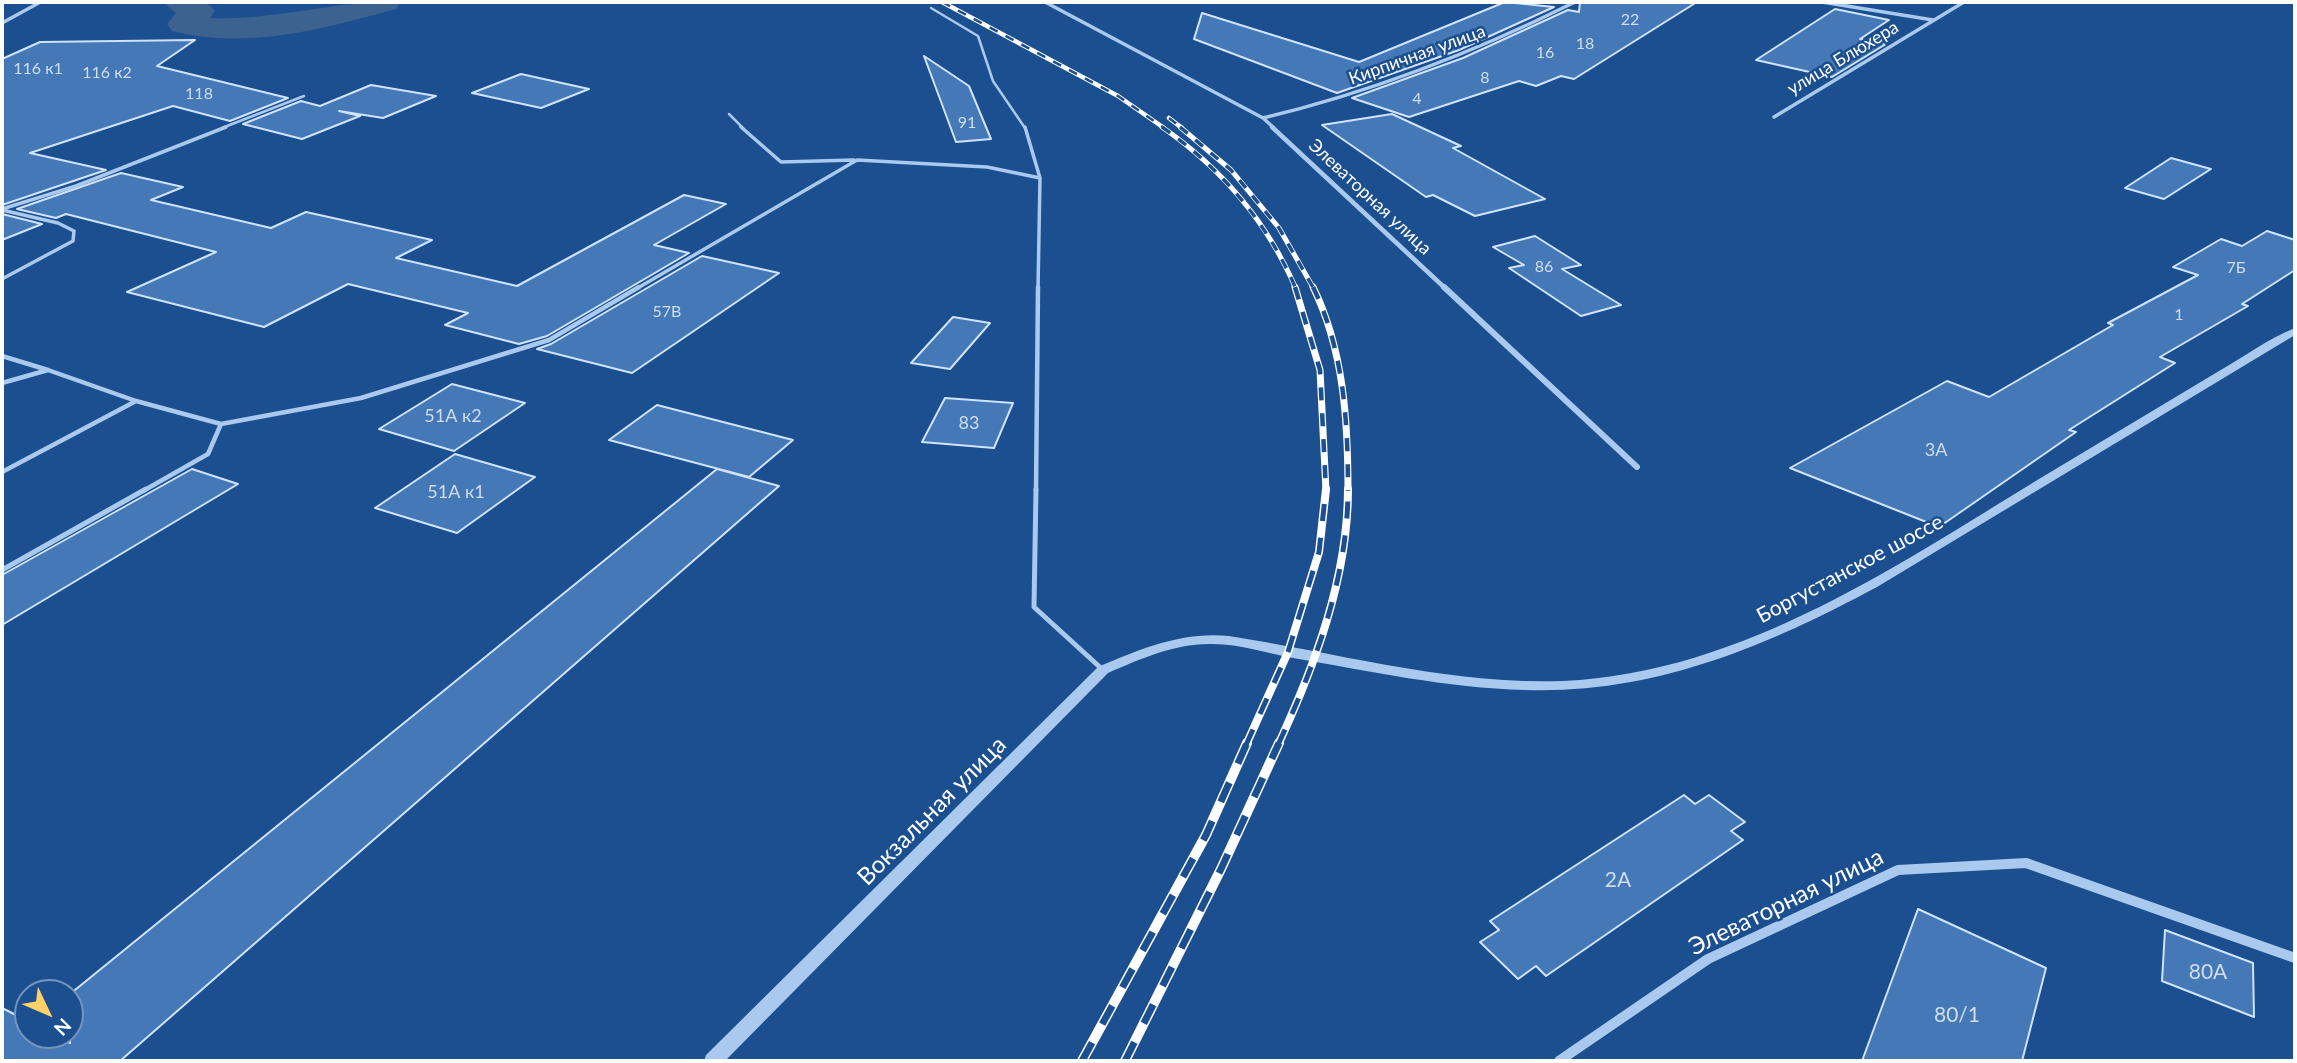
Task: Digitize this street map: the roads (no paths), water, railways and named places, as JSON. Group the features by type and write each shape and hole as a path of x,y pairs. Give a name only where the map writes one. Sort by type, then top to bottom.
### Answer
{"street":[{"path":"3,22 41,2"},
{"name":"Элеваторная улица","path":"1045,2 1263,118 1637,467"},
{"name":"Кирпичная улица","path":"1263,118 1313,108 1461,57 1575,2"},
{"path":"1822,2 1934,20"},
{"name":"улица Блюхера","path":"1774,117 1964,2"},
{"name":"Боргустанское шоссе","path":"1210,639 1449,678 1527,685 1599,683 1664,671 1740,647 1806,619 1953,536 2295,331"},
{"name":"Вокзальная улица","path":"713,1061 1103,670 1153,648 1210,639"},
{"name":"Элеваторная улица","path":"1559,1061 1568,1052 1708,959 1898,870 2026,863 2295,958"}],"lane":[{"path":"931,8 978,36 993,80 1024,125 1040,178 1034,607 1103,670"},
{"path":"2,209 76,186 304,96"},
{"path":"729,114 758,145 781,162 857,160 987,167 1040,178"},
{"path":"2,356 136,401 221,424 362,398 549,340 857,160"},
{"path":"2,209 58,223 74,231 73,241 2,279"},
{"path":"2,383 48,370"},
{"path":"2,471 136,401"},
{"path":"2,570 208,454 221,424"}],"waterway":[{"path":"180,2 198,11 184,24 235,29 310,21 384,2"}],"railway":[{"path":"942,2 1118,96 1164,128"},
{"path":"1169,118 1182,128"},
{"path":"1162,127 1204,160 1241,199 1272,242 1296,289"},
{"path":"1180,127 1231,170 1279,228 1313,288"},
{"path":"1295,287 1320,370 1326,490"},
{"path":"1313,288 1332,336 1338,361 1345,413 1348,490"},
{"path":"1246,745 1288,652 1319,552 1326,490"},
{"path":"1278,745 1305,684 1336,588 1347,522 1348,490"},
{"path":"1082,1061 1206,835 1247,743"},
{"path":"1125,1061 1221,869 1279,743"}]}
